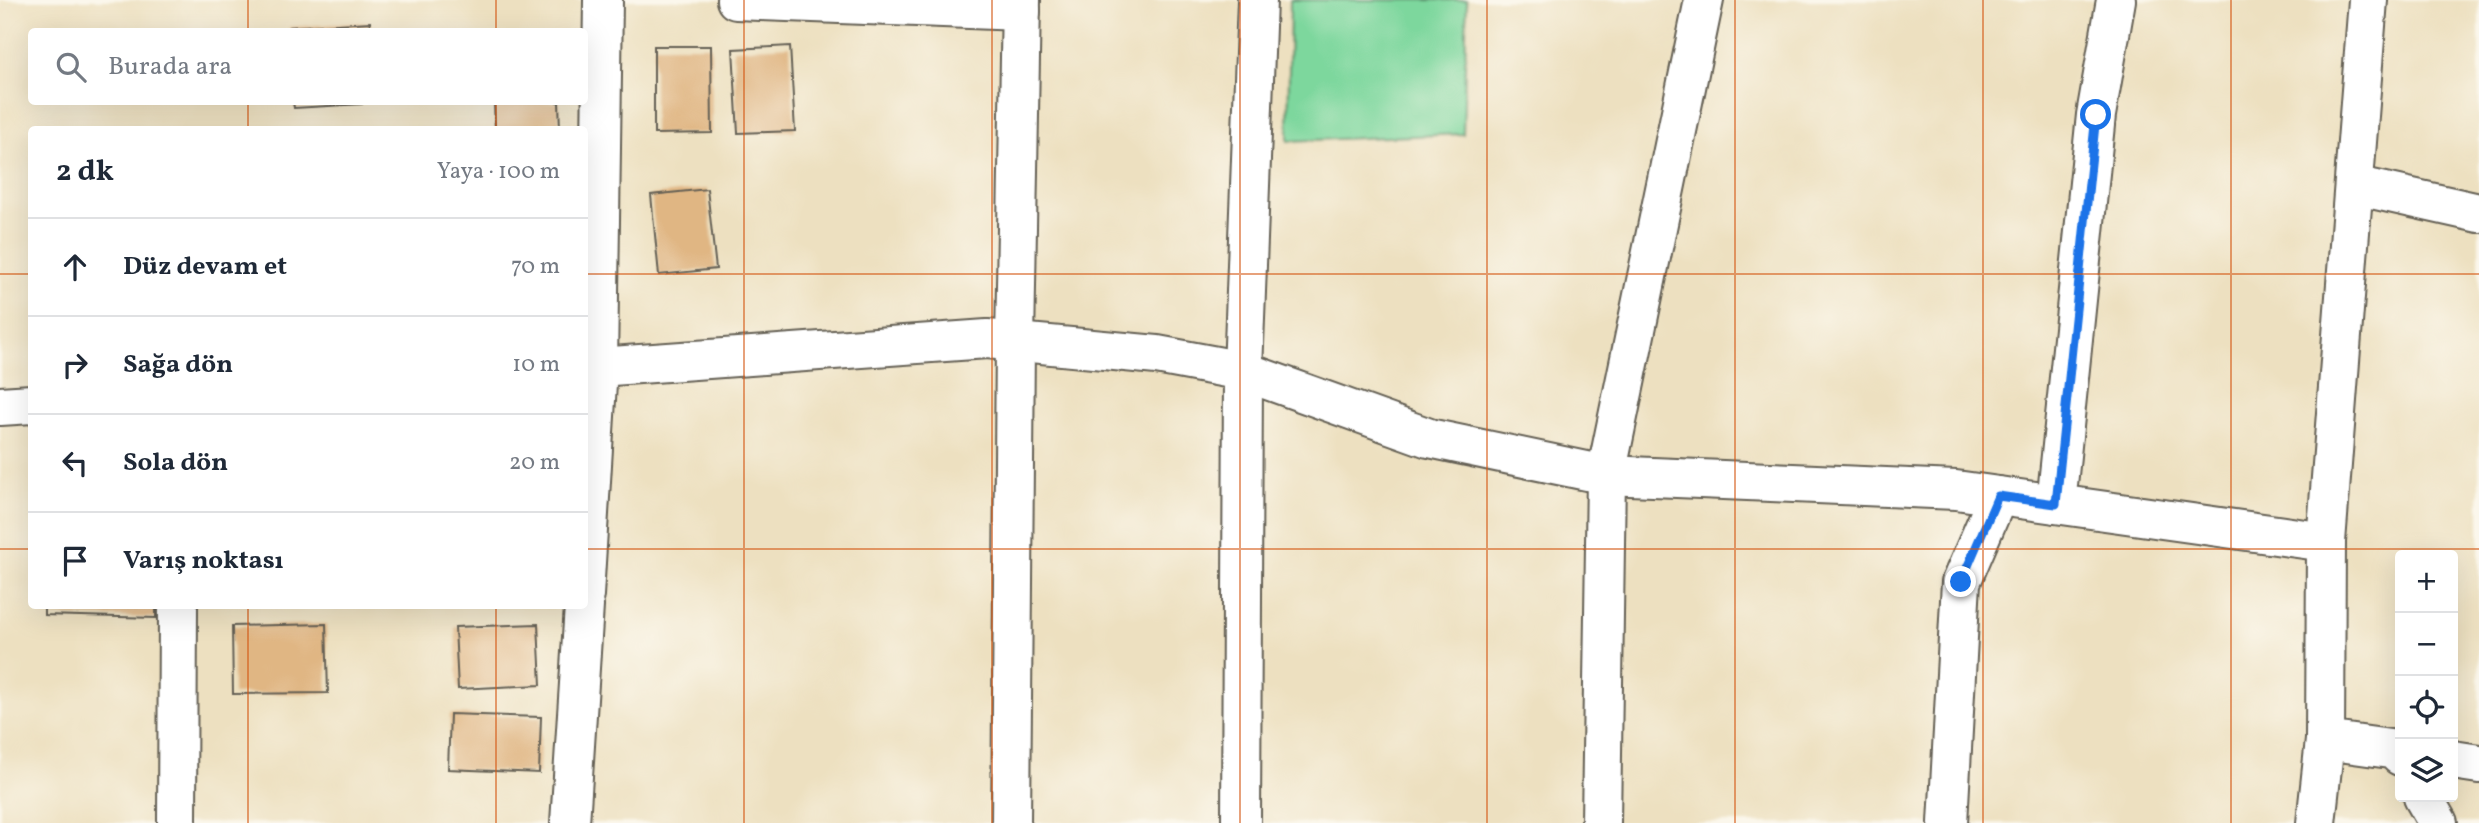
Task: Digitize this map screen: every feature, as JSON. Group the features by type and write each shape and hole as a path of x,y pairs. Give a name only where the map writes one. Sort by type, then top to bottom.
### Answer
{"street":[{"path":"588,465 603,0"},
{"path":"736,0 1021,6 1015,343 1012,823"},
{"path":"1241,823 1242,371 1257,0"},
{"path":"1601,823 1606,475 1704,0"},
{"path":"2056,504 2096,115 2116,0"},
{"path":"2316,823 2325,740 2326,542 2368,0"},
{"path":"2354,185 2479,213"},
{"path":"591,367 987,339 1157,355 1242,371 1429,438 1606,475 1955,490 2326,542"},
{"path":"0,406 28,404"},
{"path":"1948,823 1961,582 1998,496"},
{"path":"177,823 178,609"},
{"path":"570,823 584,609"},
{"path":"2325,740 2395,751"},
{"path":"2458,761 2479,764"},
{"path":"2426,802 2438,823"}],"green space":[{"path":"1290,0 1467,0 1463,134 1288,141"}],"building":[{"path":"370,22 371,28 289,28"},
{"path":"654,46 711,46 712,133 654,134"},
{"path":"790,46 795,131 738,133 733,49"},
{"path":"294,105 345,105 294,108"},
{"path":"494,105 559,105 560,126 495,126"},
{"path":"707,189 716,269 659,275 651,195"},
{"path":"44,609 156,609 156,618 44,615"},
{"path":"326,624 328,693 233,694 232,626"},
{"path":"538,624 541,685 458,689 455,627"},
{"path":"450,714 541,717 539,773 448,769"}],"route":[{"path":"1961,582 1998,496 2056,504 2096,115"}]}
